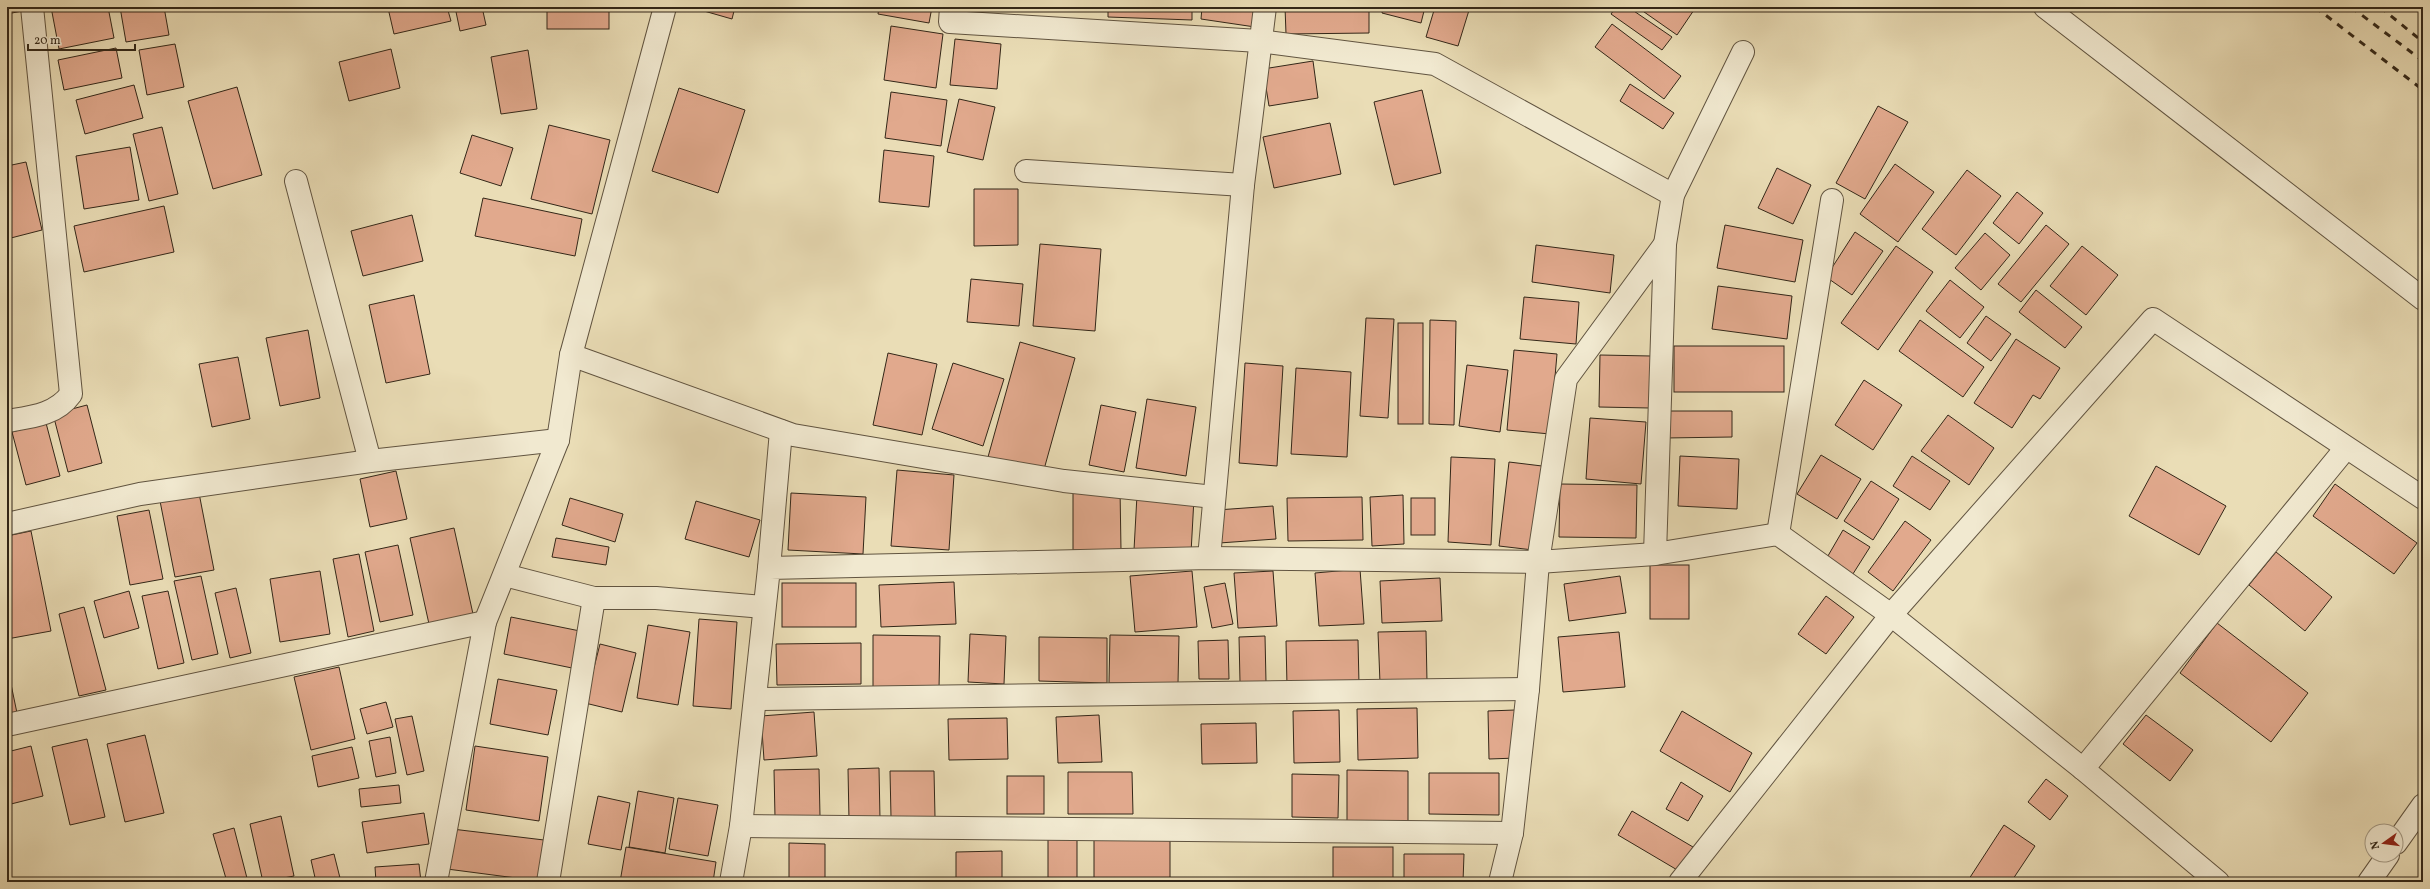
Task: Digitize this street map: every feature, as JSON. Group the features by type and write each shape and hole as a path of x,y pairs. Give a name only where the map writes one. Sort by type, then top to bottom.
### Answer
{"street":[{"path":"7,421 52,410 64,404 71,394 32,7"},
{"path":"436,882 485,622 558,440 571,355 665,7"},
{"path":"951,7 950,22 1260,41 1435,64 1673,195"},
{"path":"1209,558 1243,185 1265,7"},
{"path":"2045,7 2423,299"},
{"path":"1655,554 1665,244 1673,195 1743,52"},
{"path":"1026,171 1243,185"},
{"path":"296,181 370,462"},
{"path":"1778,534 1832,200"},
{"path":"1500,882 1512,833 1528,689 1538,562 1566,379 1665,244"},
{"path":"1680,882 1891,615 2153,319 2423,498"},
{"path":"571,355 793,434 1064,481 1214,497"},
{"path":"731,882 741,826 769,568 781,430"},
{"path":"7,524 140,494 370,462 558,440"},
{"path":"2083,769 2346,448"},
{"path":"769,568 1209,558 1538,562 1655,554 1778,534 1891,615 2083,769 2218,882"},
{"path":"505,575 594,598 656,598 764,607"},
{"path":"548,882 594,598"},
{"path":"7,725 485,622"},
{"path":"755,699 1528,689"},
{"path":"2404,832 2423,805"},
{"path":"741,826 1512,833"},
{"path":"2369,882 2382,863"}],"building":[{"path":"7,7 26,7 27,10 7,14"},
{"path":"51,7 108,7 114,38 59,49"},
{"path":"120,7 164,7 169,35 126,42"},
{"path":"238,7 252,7 239,10"},
{"path":"447,7 451,21 394,34 388,8"},
{"path":"455,7 482,7 486,25 460,31"},
{"path":"547,7 609,7 609,29 547,29"},
{"path":"690,7 735,7 732,19"},
{"path":"879,7 932,7 929,23 878,14"},
{"path":"1075,7 1096,7 1095,9"},
{"path":"1108,7 1192,7 1192,20 1108,17"},
{"path":"1202,7 1258,7 1255,27 1201,19"},
{"path":"1285,7 1369,7 1369,33 1286,34"},
{"path":"1383,7 1425,7 1421,23 1382,13"},
{"path":"1435,7 1470,7 1458,46 1426,37"},
{"path":"1616,7 1628,7 1672,37 1662,50 1611,14"},
{"path":"1637,7 1696,7 1677,35"},
{"path":"1612,24 1681,76 1664,99 1595,47"},
{"path":"891,26 943,34 936,88 884,80"},
{"path":"955,39 1001,44 997,89 950,85"},
{"path":"175,44 184,87 147,95 139,50"},
{"path":"116,48 122,78 64,90 58,60"},
{"path":"391,49 400,88 349,101 339,62"},
{"path":"528,50 537,109 501,114 491,57"},
{"path":"1313,61 1318,98 1269,106 1263,69"},
{"path":"1630,84 1674,113 1663,129 1620,101"},
{"path":"134,85 143,118 85,134 76,100"},
{"path":"237,87 262,175 213,189 188,101"},
{"path":"679,88 745,110 718,193 652,171"},
{"path":"1422,90 1441,173 1394,185 1374,102"},
{"path":"891,92 947,100 941,146 885,138"},
{"path":"959,99 995,107 983,160 947,152"},
{"path":"1878,106 1908,122 1865,199 1836,183"},
{"path":"1330,123 1341,174 1274,188 1263,137"},
{"path":"549,125 610,140 592,214 531,199"},
{"path":"162,127 178,194 149,201 133,134"},
{"path":"472,135 513,148 501,186 460,173"},
{"path":"130,147 139,200 84,209 76,156"},
{"path":"884,150 934,156 929,207 879,202"},
{"path":"26,162 42,230 7,239 7,166"},
{"path":"1895,164 1934,192 1898,242 1860,214"},
{"path":"1777,168 1811,185 1793,224 1758,208"},
{"path":"1967,170 2001,196 1956,255 1922,229"},
{"path":"974,189 1018,189 1018,245 974,246"},
{"path":"2017,192 2043,213 2019,244 1993,223"},
{"path":"483,198 582,219 575,256 475,236"},
{"path":"164,206 174,252 84,272 74,226"},
{"path":"412,215 423,261 363,276 351,231"},
{"path":"1725,225 1803,240 1795,282 1717,268"},
{"path":"2046,225 2069,244 2021,302 1998,284"},
{"path":"1855,232 1883,251 1852,295 1826,277"},
{"path":"1985,233 2010,255 1981,290 1955,268"},
{"path":"1040,244 1101,249 1095,331 1033,326"},
{"path":"1536,245 1614,255 1610,293 1532,282"},
{"path":"1896,246 1933,272 1878,350 1841,323"},
{"path":"2082,246 2118,275 2086,315 2050,286"},
{"path":"971,279 1023,284 1019,326 967,322"},
{"path":"1950,280 1984,307 1960,338 1926,311"},
{"path":"1718,286 1792,296 1787,339 1712,329"},
{"path":"2036,290 2082,327 2065,348 2019,312"},
{"path":"414,295 430,374 386,383 369,305"},
{"path":"1524,297 1579,302 1576,344 1520,339"},
{"path":"1986,316 2011,334 1991,361 1967,343"},
{"path":"1366,318 1394,319 1388,418 1360,416"},
{"path":"1430,320 1456,321 1454,425 1429,424"},
{"path":"1920,320 1984,367 1963,397 1899,351"},
{"path":"1398,323 1423,323 1423,424 1398,424"},
{"path":"308,330 320,398 280,406 266,338"},
{"path":"2016,339 2060,368 2040,399 2033,395 2012,428 1974,403"},
{"path":"1020,342 1075,358 1043,473 988,457"},
{"path":"1674,346 1784,346 1784,392 1674,392"},
{"path":"1514,350 1557,354 1550,434 1507,430"},
{"path":"888,353 937,364 922,435 873,425"},
{"path":"1600,355 1651,356 1650,408 1599,407"},
{"path":"238,357 250,419 212,427 199,364"},
{"path":"953,363 1004,379 983,446 932,429"},
{"path":"1245,363 1283,366 1277,466 1239,463"},
{"path":"1467,365 1508,370 1500,432 1459,426"},
{"path":"1296,368 1351,372 1347,457 1291,454"},
{"path":"1864,380 1902,405 1873,450 1835,425"},
{"path":"1147,399 1196,407 1186,476 1136,468"},
{"path":"87,405 102,463 68,472 53,414"},
{"path":"1101,405 1136,412 1124,472 1089,465"},
{"path":"1665,411 1732,411 1732,437 1665,438"},
{"path":"1948,415 1994,448 1969,485 1921,451"},
{"path":"1590,418 1646,422 1641,484 1586,479"},
{"path":"46,423 60,476 26,485 12,432"},
{"path":"1821,455 1861,479 1837,519 1797,494"},
{"path":"1680,456 1739,459 1737,509 1678,506"},
{"path":"1912,456 1950,481 1930,510 1893,486"},
{"path":"1451,457 1495,459 1491,545 1448,542"},
{"path":"1509,462 1542,466 1533,550 1499,546"},
{"path":"2156,466 2226,506 2199,555 2129,516"},
{"path":"897,470 954,475 949,550 891,546"},
{"path":"396,471 407,519 370,527 360,479"},
{"path":"1871,481 1899,499 1873,540 1844,521"},
{"path":"1560,484 1637,485 1636,538 1559,537"},
{"path":"2335,484 2417,543 2394,574 2313,516"},
{"path":"1120,488 1121,550 1073,550 1073,489"},
{"path":"199,493 214,570 175,577 160,501"},
{"path":"791,493 866,497 863,554 788,550"},
{"path":"1137,495 1194,498 1191,553 1134,550"},
{"path":"1403,495 1404,544 1372,546 1370,497"},
{"path":"1362,497 1363,540 1288,541 1287,498"},
{"path":"570,498 623,514 615,542 562,525"},
{"path":"1411,498 1435,498 1435,535 1411,535"},
{"path":"696,501 760,520 749,557 685,539"},
{"path":"1273,506 1276,539 1219,543 1217,510"},
{"path":"149,510 163,579 130,585 117,516"},
{"path":"1905,521 1931,540 1893,591 1868,572"},
{"path":"454,528 473,614 429,624 410,538"},
{"path":"1843,530 1870,547 1851,577 1825,561"},
{"path":"31,531 51,631 7,639 7,536"},
{"path":"556,538 609,547 606,565 552,557"},
{"path":"398,545 413,615 380,622 365,552"},
{"path":"2276,552 2332,597 2305,631 2249,585"},
{"path":"359,554 374,631 348,637 333,559"},
{"path":"1650,565 1689,565 1689,619 1650,619"},
{"path":"1360,569 1364,624 1319,626 1315,573"},
{"path":"320,571 330,634 280,642 270,579"},
{"path":"1192,571 1197,627 1135,632 1130,576"},
{"path":"1273,571 1277,626 1238,628 1234,573"},
{"path":"201,576 218,654 192,660 174,581"},
{"path":"1620,576 1626,613 1569,621 1564,584"},
{"path":"1440,578 1442,621 1382,623 1380,581"},
{"path":"954,582 956,624 881,627 879,585"},
{"path":"782,583 856,583 856,627 782,627"},
{"path":"1225,583 1233,624 1212,628 1204,587"},
{"path":"236,588 251,653 230,658 215,593"},
{"path":"129,591 139,628 104,638 94,601"},
{"path":"168,591 184,663 158,669 142,596"},
{"path":"1826,596 1854,617 1826,654 1798,634"},
{"path":"84,607 106,690 79,696 59,614"},
{"path":"511,617 580,631 572,668 504,654"},
{"path":"699,619 737,622 731,709 693,706"},
{"path":"2217,623 2308,693 2271,742 2180,673"},
{"path":"648,625 690,632 678,705 637,698"},
{"path":"1426,631 1427,682 1380,683 1378,632"},
{"path":"1619,632 1625,687 1563,692 1558,637"},
{"path":"970,634 1006,636 1004,684 968,682"},
{"path":"873,635 940,636 939,689 873,689"},
{"path":"1110,635 1179,636 1178,683 1109,683"},
{"path":"1265,636 1266,682 1240,682 1239,637"},
{"path":"1039,637 1107,638 1107,683 1039,681"},
{"path":"1228,640 1229,679 1199,679 1198,641"},
{"path":"1358,640 1359,684 1287,686 1286,641"},
{"path":"861,643 861,684 777,685 776,644"},
{"path":"600,644 636,653 622,712 585,703"},
{"path":"7,665 17,713 7,715"},
{"path":"339,667 355,739 311,750 294,677"},
{"path":"498,679 557,690 548,735 490,724"},
{"path":"386,702 393,727 367,734 360,709"},
{"path":"1417,708 1418,758 1358,760 1357,709"},
{"path":"1339,710 1340,762 1294,763 1293,711"},
{"path":"1515,710 1517,758 1489,759 1488,711"},
{"path":"1682,711 1752,753 1730,792 1660,751"},
{"path":"814,712 817,756 764,760 761,716"},
{"path":"1099,715 1102,762 1058,763 1056,717"},
{"path":"2146,715 2193,750 2170,781 2123,744"},
{"path":"412,716 424,771 407,775 395,719"},
{"path":"1007,718 1008,759 949,760 948,719"},
{"path":"1256,723 1257,763 1202,764 1201,724"},
{"path":"145,735 164,813 125,822 107,744"},
{"path":"390,737 396,773 376,777 369,741"},
{"path":"87,739 105,817 70,825 52,747"},
{"path":"31,746 43,796 7,805 7,752"},
{"path":"475,746 548,757 539,821 466,810"},
{"path":"352,747 359,778 318,787 312,756"},
{"path":"879,768 880,819 849,820 848,769"},
{"path":"819,769 820,816 775,817 774,770"},
{"path":"1347,770 1408,771 1408,822 1347,822"},
{"path":"890,771 934,771 935,817 891,817"},
{"path":"1068,772 1132,772 1133,814 1068,814"},
{"path":"1429,773 1499,773 1499,815 1429,814"},
{"path":"1292,774 1339,775 1338,818 1292,817"},
{"path":"1007,776 1044,776 1044,814 1007,814"},
{"path":"2046,779 2068,796 2050,820 2028,802"},
{"path":"1681,782 1703,796 1688,821 1666,809"},
{"path":"399,785 401,803 361,807 359,789"},
{"path":"638,791 674,798 665,853 629,847"},
{"path":"598,796 630,803 621,850 588,844"},
{"path":"678,798 718,805 708,856 669,849"},
{"path":"1632,811 1693,847 1679,871 1618,835"},
{"path":"424,813 429,844 367,853 362,822"},
{"path":"281,816 294,876 263,882 250,824"},
{"path":"2004,825 2035,846 2011,882 1967,882"},
{"path":"234,828 248,882 227,882 213,834"},
{"path":"452,829 544,840 539,881 447,869"},
{"path":"1048,836 1077,836 1077,880 1048,880"},
{"path":"1170,838 1170,882 1094,882 1094,839"},
{"path":"789,843 825,844 825,882 789,882"},
{"path":"626,847 716,862 713,882 620,882"},
{"path":"1333,847 1393,847 1393,882 1333,882"},
{"path":"1002,851 1002,882 956,882 956,852"},
{"path":"334,854 341,882 316,882 311,860"},
{"path":"1404,854 1464,854 1463,882 1404,882"},
{"path":"419,864 421,882 376,882 375,867"}],"railway":[{"path":"2315,7 2423,90"},
{"path":"2351,7 2423,61"},
{"path":"2380,7 2423,42"}]}
